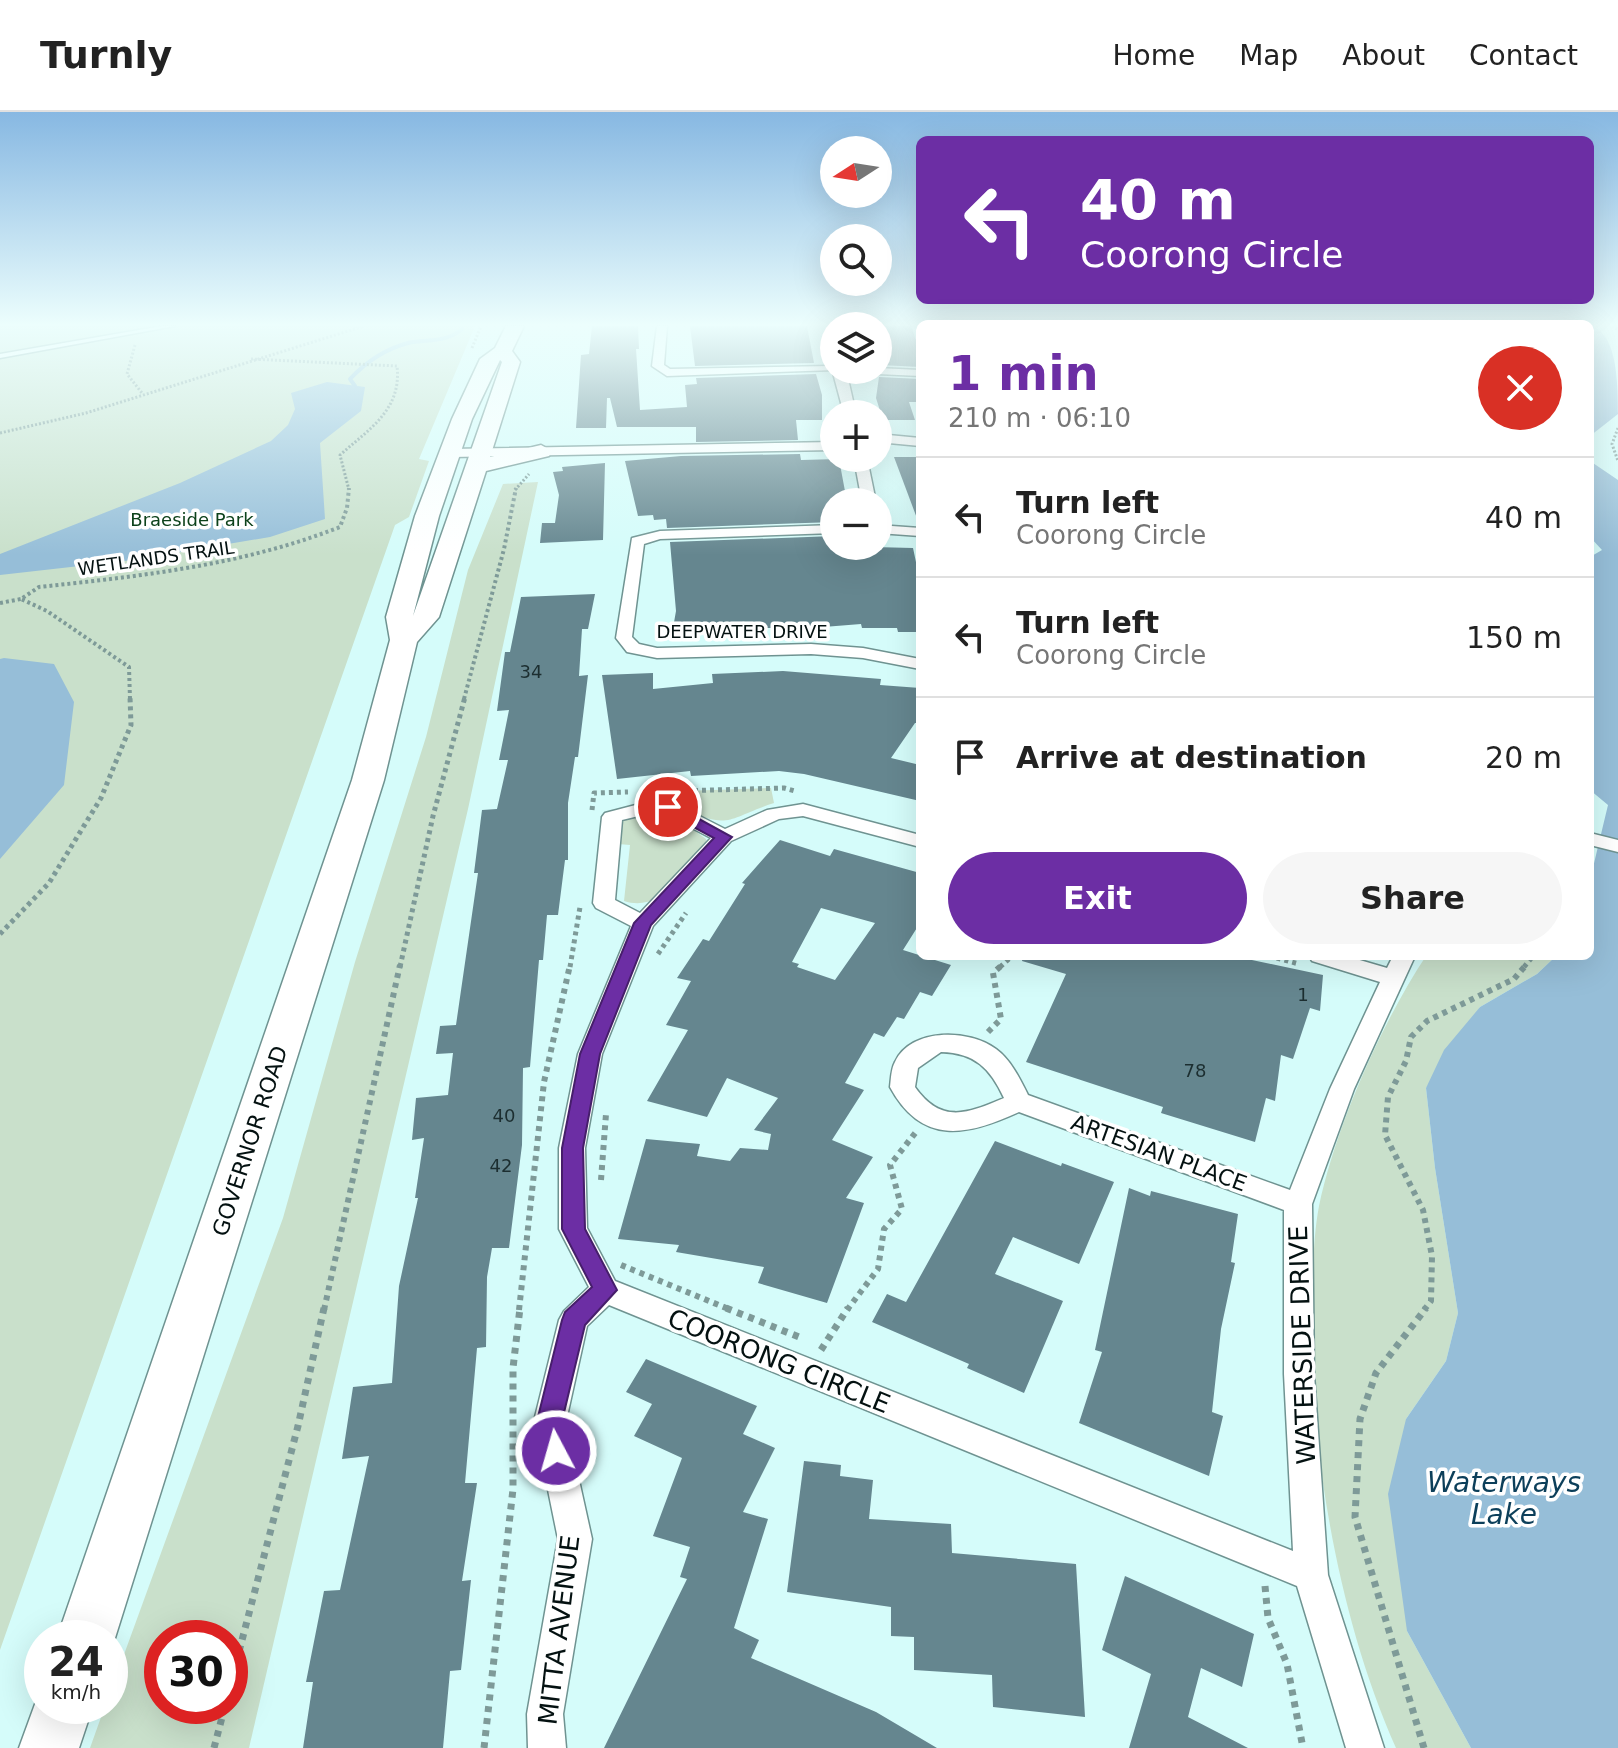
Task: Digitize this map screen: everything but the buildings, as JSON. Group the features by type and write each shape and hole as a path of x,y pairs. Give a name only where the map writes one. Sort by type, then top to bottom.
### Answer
{"main road":[{"name":"GOVERNOR ROAD","path":"92,1620 346,851 404,640 399,617 405,587 451,449 471,402"},
{"name":"GOVERNOR ROAD","path":"404,640 426,617 498,402"},
{"path":"492,421 507,427 532,453"},
{"path":"481,455 532,453"},
{"path":"49,1748 57,1724"}],"street":[{"path":"532,453 820,438"},
{"path":"892,439 916,442"},
{"path":"532,453 820,446"},
{"path":"892,447 916,448"},
{"path":"451,449 481,455"},
{"name":"DEEPWATER DRIVE","path":"820,529 660,535 637,541 624,638 633,648 657,653 811,649 863,653 916,663"},
{"path":"892,530 916,532"},
{"path":"643,923 604,903 612,817 642,807 668,807 724,837"},
{"path":"610,1276 573,1229 572,1148 590,1054 643,923 724,837 774,814 803,810 916,840"},
{"path":"1594,840 1618,846"},
{"path":"1349,960 1399,967"},
{"name":"WATERSIDE DRIVE","path":"1365,1748 1311,1575 1299,1374 1298,1204 1342,1089 1399,967"},
{"path":"956,1043 972,1046 990,1054 998,1063 1019,1102 976,1121 952,1122 929,1116 916,1108 902,1087 906,1064 926,1047 956,1043"},
{"name":"ARTESIAN PLACE","path":"1019,1102 1298,1204"},
{"name":"COORONG CIRCLE","path":"610,1276 807,1373 1311,1575"},
{"name":"MITTA AVENUE","path":"547,1748 545,1714 575,1539 550,1421 574,1320 610,1276"}],"path":[{"path":"0,433 86,413 116,402"},
{"name":"WETLANDS TRAIL","path":"0,603 21,599 39,587 226,564 299,545 340,527 351,505 350,479 340,455 395,402"},
{"path":"1618,428 1612,437 1612,453 1618,461"},
{"path":"247,1620 298,1426 433,816 504,549 514,491 532,472 532,453"},
{"path":"0,934 49,883 101,798 131,725 129,667 47,611 21,599"},
{"path":"650,966 687,910"},
{"path":"972,1046 1001,1019 993,973 1008,960"},
{"path":"1424,1748 1355,1517 1360,1419 1376,1373 1431,1301 1432,1256 1423,1210 1385,1135 1388,1097 1406,1061 1411,1037 1427,1021 1514,979 1530,960"},
{"path":"600,1191 607,1108"},
{"path":"807,1373 839,1320 878,1269 884,1229 902,1209 890,1165 929,1116"},
{"path":"610,1276 836,1353"},
{"path":"1263,1556 1268,1618 1287,1664 1303,1748"},
{"path":"214,1748 220,1724"}],"green space":[{"name":"Braeside Park","path":"0,402 443,402 419,459 429,461 409,517 395,525 0,1650"},
{"path":"538,482 468,809 249,1748 90,1748 99,1724 128,1724 128,1644 283,1218 355,962 426,737 468,570 503,484"},
{"path":"771,788 774,803 729,820 710,819 682,808 683,791"},
{"path":"655,813 683,822 706,839 707,847 680,879 660,896 637,903 624,901 630,845 618,844 619,824 628,817"},
{"path":"1423,960 1552,960 1537,974 1480,1007 1426,1088 1458,1313 1446,1361 1406,1419 1407,1631 1471,1748 1396,1748 1367,1673 1345,1596 1328,1516 1316,1425 1313,1273 1319,1206 1348,1110 1377,1044"}],"water":[{"path":"293,402 362,402 361,411 320,443 325,519 270,537 133,560 0,575 0,554 180,483 271,441 288,425 295,409"},
{"path":"1594,402 1618,402 1618,414 1594,433"},
{"name":"Waterways Lake","path":"1594,464 1618,480 1618,1748 1471,1748 1407,1631 1388,1494 1406,1419 1446,1361 1458,1313 1426,1088 1444,1050 1480,1007 1537,974 1552,960 1594,960 1594,863 1608,805 1594,793 1594,555 1602,550 1594,541"},
{"path":"0,659 54,664 74,702 64,785 0,859"}],"route":[{"path":"556,1451 550,1421 574,1320 605,1290 573,1229 572,1148 590,1054 643,923 724,837 668,807"}]}
